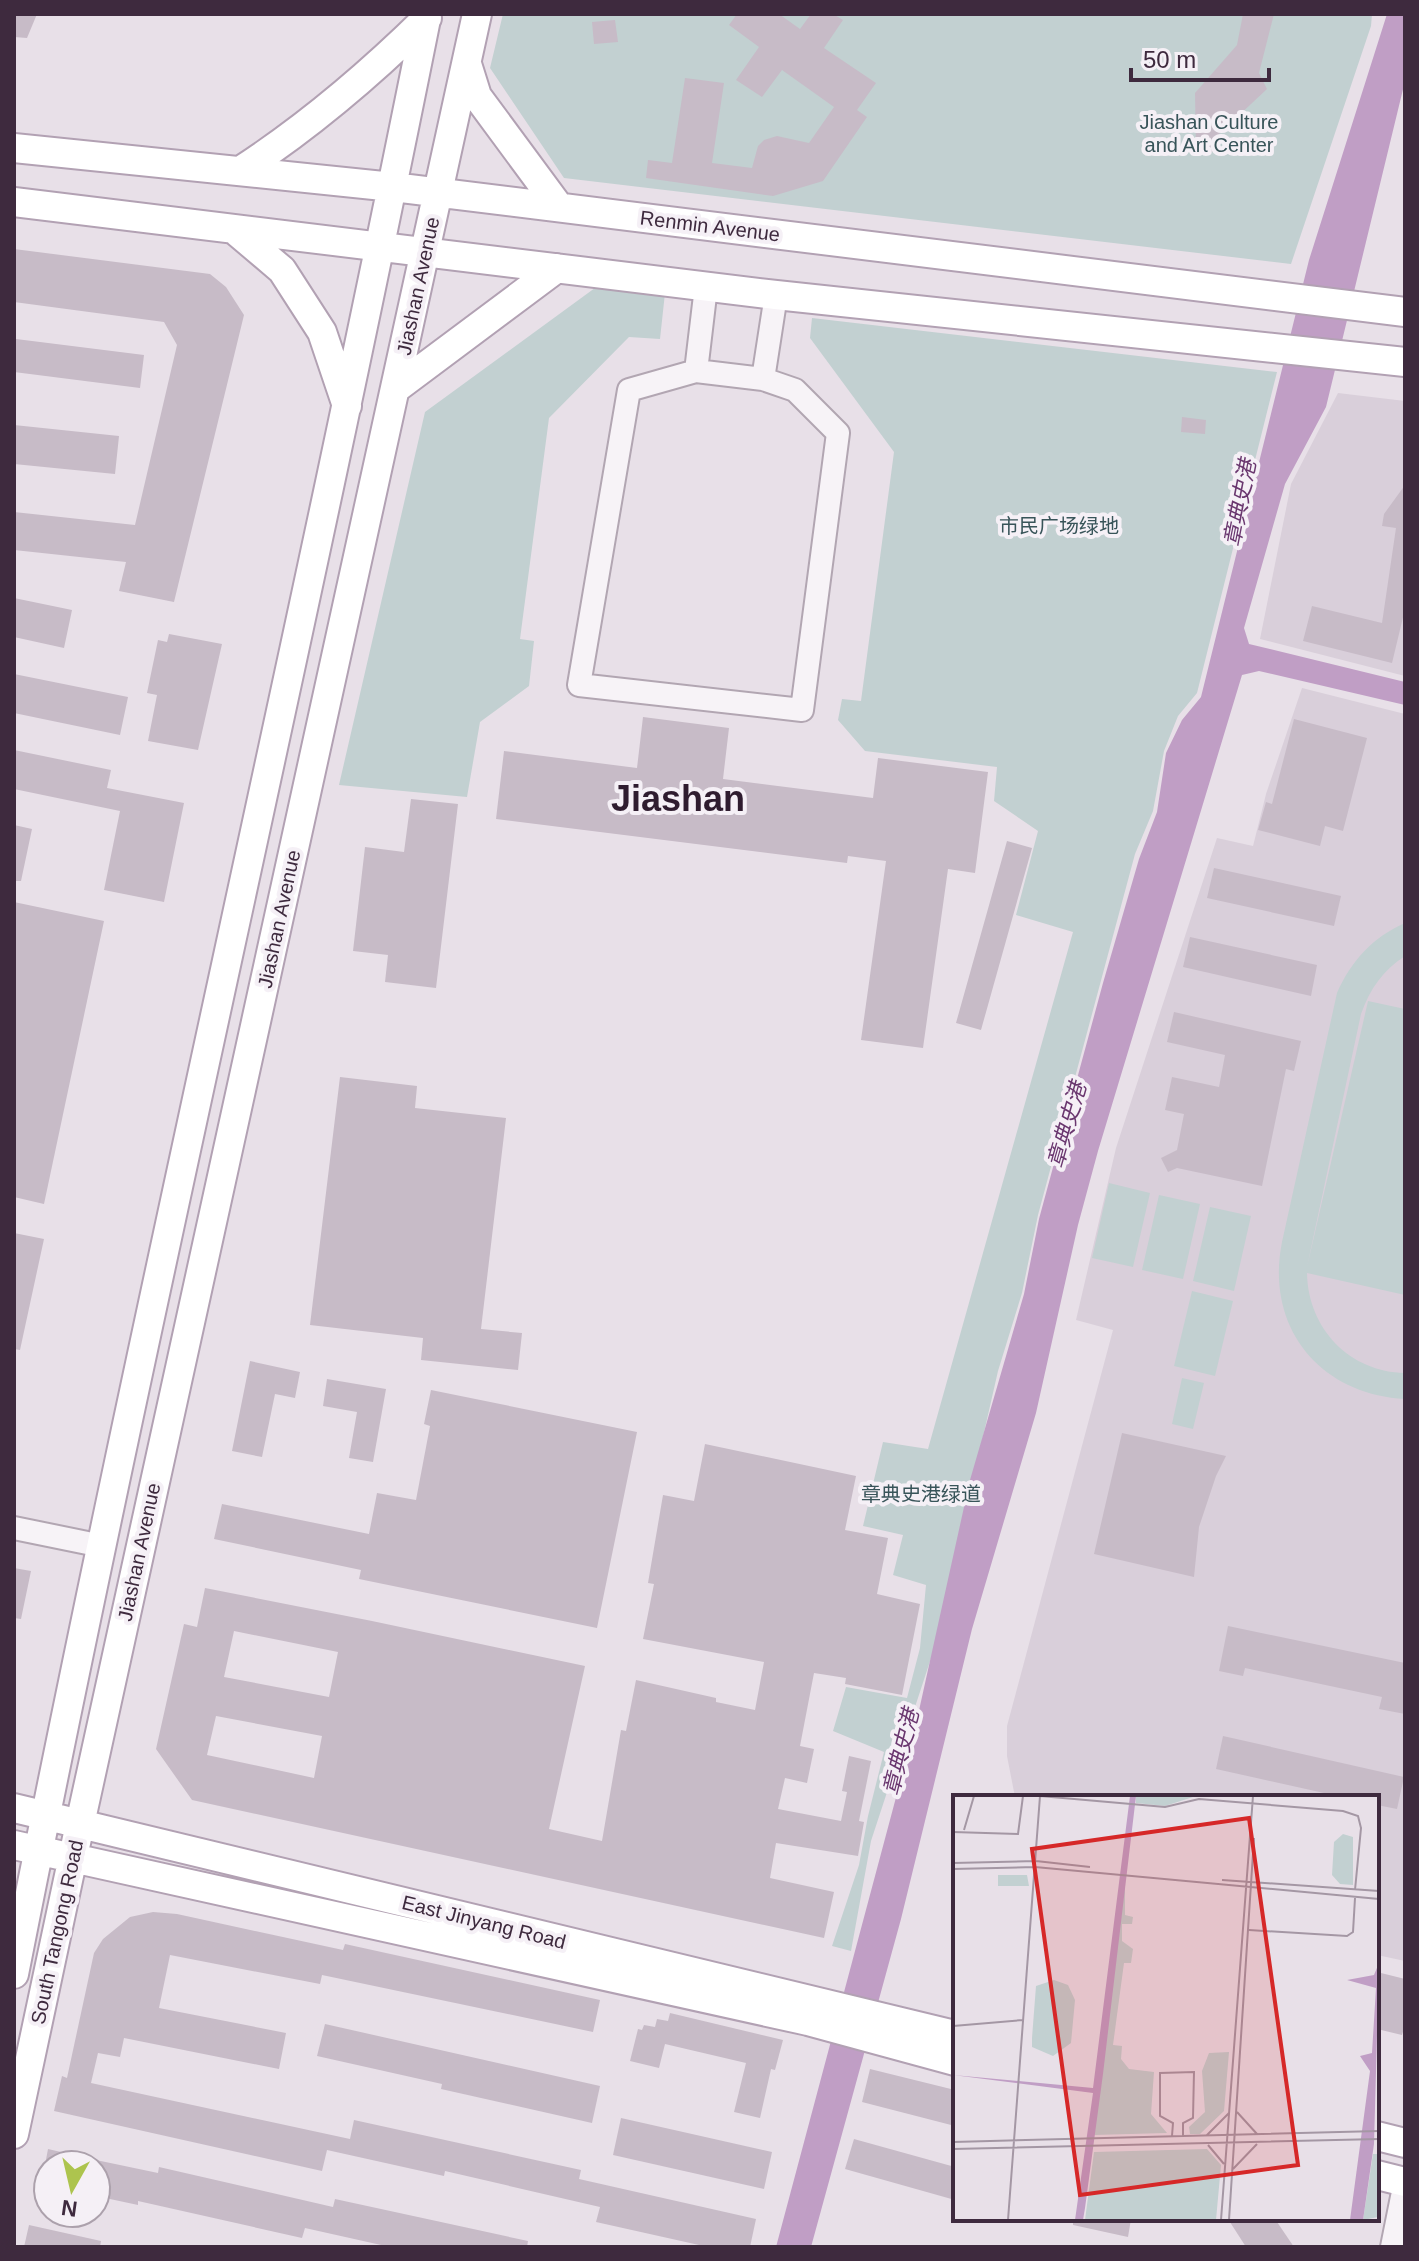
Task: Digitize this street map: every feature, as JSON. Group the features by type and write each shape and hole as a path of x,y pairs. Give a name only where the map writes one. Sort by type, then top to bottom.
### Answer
{"main road":[{"name":"Jiashan Avenue","path":"80,1824 477,14"},
{"name":"Jiashan Avenue","path":"45,1816 381,247 427,16"},
{"path":"240,171 373,71 427,16"},
{"path":"467,63 477,96 559,207"},
{"name":"Renmin Avenue","path":"14,148 438,192 1405,312"},
{"path":"14,202 706,287 1405,362"},
{"path":"236,231 282,270 322,332 347,406"},
{"path":"395,389 557,268"},
{"name":"East Jinyang Road","path":"14,1808 813,2012 897,2032 953,2035"},
{"name":"South Tangong Road","path":"14,1974 26,1847 45,1816"},
{"name":"South Tangong Road","path":"14,2134 80,1824"},
{"name":"East Jinyang Road","path":"26,1847 813,2012"},
{"name":"East Jinyang Road","path":"897,2032 953,2060"},
{"path":"1379,2136 1405,2143"},
{"path":"1379,2176 1405,2182"}],"street":[{"path":"696,371 706,287"},
{"path":"763,379 776,295"},
{"path":"696,371 763,379 795,390 838,433 802,710 579,685 629,390 696,371"},
{"path":"14,1528 102,1546"},
{"path":"1392,2247 1405,2182"}],"shaded area":[{"path":"1338,393 1405,401 1405,676 1260,639 1291,484"},
{"path":"1302,688 1405,714 1405,1961 1379,1955 1379,1795 1015,1795 1007,1756 1007,1726 1113,1330 1076,1320 1116,1148 1217,838 1253,846 1266,794"}],"green space":[{"name":"Jiashan Culture and Art Center","path":"503,14 1372,14 1371,26 1291,264 564,178 490,68"},
{"path":"599,285 665,293 660,339 629,337 549,418 520,639 534,641 529,686 480,722 467,797 339,785 425,412"},
{"name":"市民广场绿地","path":"812,318 1277,372 1197,693 1178,716 1164,751 1153,811 1135,854 1038,1215 1022,1293 998,1371 936,1643 871,1841 851,1951 832,1946 859,1865 884,1752 833,1731 846,1687 907,1698 920,1648 926,1585 893,1575 903,1535 863,1526 883,1442 928,1449 1073,932 1016,915 1038,831 994,801 997,767 865,751 838,720 842,699 861,701 894,452 810,338"},
{"path":"1405,923 1405,956 1378,981 1361,1014 1307,1267 1368,1001 1405,1009 1405,1295 1307,1273 1309,1293 1324,1329 1350,1356 1385,1371 1405,1373 1405,1399 1374,1394 1347,1384 1324,1370 1305,1350 1291,1328 1282,1302 1279,1273 1282,1242 1337,993 1364,951 1383,935"},
{"path":"1109,1183 1150,1193 1133,1267 1092,1258"},
{"path":"1159,1195 1200,1204 1183,1279 1142,1270"},
{"path":"1210,1207 1251,1216 1234,1291 1193,1281"},
{"path":"1192,1291 1233,1301 1215,1376 1174,1366"},
{"path":"1182,1378 1204,1383 1193,1429 1172,1424"}],"water":[{"name":"章典史港","path":"1387,14 1405,14 1405,81 1326,407 1285,484 1244,628 1249,644 1405,682 1405,705 1259,671 1242,675 1098,1151 1078,1225 1036,1413 972,1629 901,1919 811,2247 776,2247 918,1715 970,1480 1024,1294 1039,1219 1103,983 1139,859 1157,812 1166,753 1182,720 1201,697 1309,260"}],"building":[{"path":"14,14 37,14 27,38 14,37"},
{"path":"737,14 779,14 800,29 811,14 833,14 843,20 824,48 876,83 857,110 867,117 823,181 773,196 646,178 648,160 672,163 685,78 724,83 712,163 752,168 758,146 764,140 777,136 809,143 834,107 782,70 762,97 736,80 759,47 729,25"},
{"path":"1243,14 1274,14 1259,73 1267,89 1219,134 1220,152 1196,151 1195,93 1237,45"},
{"path":"615,20 618,42 594,44 592,22"},
{"path":"14,249 210,274 226,287 244,315 174,602 119,591 126,562 14,550 14,512 135,525 177,345 164,322 14,302"},
{"path":"16,339 144,355 140,388 14,372"},
{"path":"1182,417 1206,420 1205,434 1181,432"},
{"path":"14,425 119,436 115,474 14,464"},
{"path":"1405,485 1405,609 1392,663 1303,641 1312,606 1382,623 1396,528 1382,526 1384,514"},
{"path":"14,598 72,610 64,648 14,637"},
{"path":"169,634 222,644 198,750 148,741 157,695 147,693 158,640 167,642"},
{"path":"14,674 128,697 120,735 14,713"},
{"path":"643,717 729,728 723,779 873,798 878,758 988,772 975,873 948,869 923,1048 861,1040 886,861 848,856 847,863 496,819 504,751 637,768"},
{"path":"1294,719 1367,738 1343,831 1325,826 1320,846 1258,830 1266,802 1272,804"},
{"path":"14,750 111,770 107,788 184,803 164,902 104,890 120,811 14,789"},
{"path":"411,799 458,804 436,988 385,982 388,955 353,951 365,847 404,852"},
{"path":"14,825 32,829 21,881 14,881"},
{"path":"1007,841 1032,848 981,1030 956,1023"},
{"path":"1214,868 1341,896 1334,926 1207,898"},
{"path":"14,902 104,921 44,1204 14,1197"},
{"path":"1190,937 1317,965 1311,996 1183,967"},
{"path":"1174,1012 1301,1041 1294,1071 1286,1069 1262,1186 1177,1168 1168,1172 1161,1158 1177,1150 1184,1114 1165,1110 1172,1077 1219,1087 1225,1055 1167,1042"},
{"path":"340,1077 417,1086 415,1108 506,1118 481,1329 522,1333 518,1370 421,1360 423,1338 310,1325"},
{"path":"14,1233 44,1239 20,1350 14,1349"},
{"path":"250,1361 300,1372 295,1398 275,1394 262,1457 232,1451"},
{"path":"327,1379 386,1389 373,1462 349,1458 357,1412 323,1406"},
{"path":"431,1390 637,1432 597,1628 359,1579 361,1570 214,1539 222,1504 369,1534 377,1493 416,1500 430,1426 424,1424"},
{"path":"1122,1433 1226,1456 1199,1527 1194,1577 1094,1554"},
{"path":"705,1444 856,1476 845,1530 888,1538 877,1594 920,1604 902,1695 845,1684 846,1678 814,1673 800,1746 814,1749 807,1783 785,1778 778,1809 841,1821 847,1792 842,1791 849,1756 871,1761 859,1821 864,1822 858,1856 776,1843 770,1878 834,1892 824,1938 192,1800 156,1749 184,1624 197,1627 205,1588 372,1621 585,1666 549,1829 602,1841 621,1730 626,1731 636,1680 755,1710 764,1662 643,1639 654,1584 648,1583 663,1495 694,1501","holes":["234,1631 338,1652 329,1697 224,1677","216,1716 322,1736 314,1778 207,1755"]},
{"path":"14,1568 31,1571 21,1619 14,1618"},
{"path":"1228,1626 1405,1663 1405,1714 1379,1709 1382,1697 1245,1668 1243,1676 1219,1671"},
{"path":"1223,1736 1404,1777 1397,1809 1379,1805 1379,1795 1333,1795 1216,1769"},
{"path":"153,1912 177,1914 343,1950 345,1944 600,2000 593,2032 322,1975 320,1984 170,1955 159,2008 286,2033 279,2069 124,2038 120,2057 98,2053 91,2083 350,2139 354,2120 581,2170 579,2179 756,2219 750,2247 708,2247 596,2222 600,2207 445,2171 444,2176 327,2150 322,2171 54,2111 62,2076 67,2078 94,1953 103,1939 130,1917"},
{"path":"1379,1972 1405,1979 1405,2025 1402,2035 1379,2029"},
{"path":"670,2013 783,2040 775,2070 771,2069 760,2118 734,2112 746,2063 665,2044 659,2068 630,2061 638,2029 642,2030 644,2025 655,2027 657,2019 668,2021"},
{"path":"325,2024 600,2086 592,2123 441,2089 442,2084 317,2056"},
{"path":"870,2069 953,2090 953,2125 862,2102"},
{"path":"621,2118 772,2152 764,2189 613,2155"},
{"path":"854,2139 953,2166 953,2199 845,2169"},
{"path":"112,2163 158,2173 159,2167 333,2207 335,2199 528,2241 527,2247 390,2247 305,2228 302,2238 138,2201 138,2205 112,2199"},
{"path":"1073,2221 1131,2221 1128,2237 1073,2225"},
{"path":"1229,2221 1276,2221 1294,2247 1246,2247"},
{"path":"29,2225 32,2229 47,2229 101,2241 100,2247 24,2247"}],"district":[{"name":"Jiashan","path":"678,798"}],"park label":[{"name":"章典史港绿道","path":"921,1494"}]}
